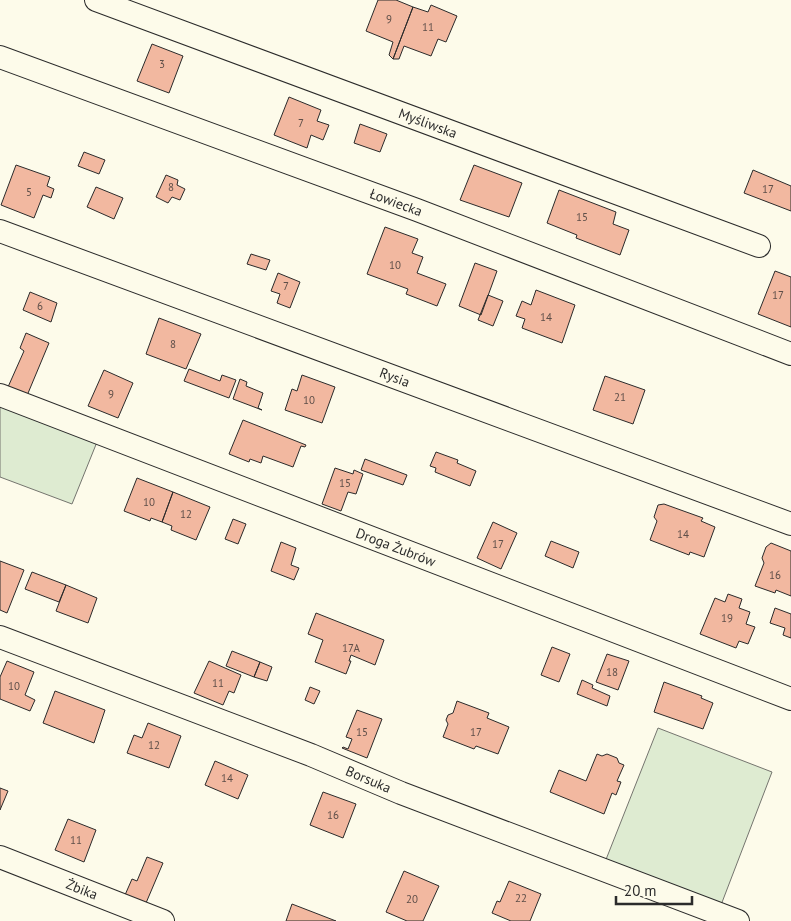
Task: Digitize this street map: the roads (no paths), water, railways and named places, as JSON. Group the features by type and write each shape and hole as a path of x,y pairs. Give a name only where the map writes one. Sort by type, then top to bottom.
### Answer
{"street":[{"name":"Myśliwska","path":"96,0 759,246"},
{"name":"Łowiecka","path":"0,57 417,210 791,354"},
{"name":"Rysia","path":"0,230 791,524"},
{"name":"Droga Żubrów","path":"0,395 791,698"},
{"name":"Borsuka","path":"0,637 311,755 401,793 738,921"},
{"name":"Żbika","path":"0,857 163,921"}]}
